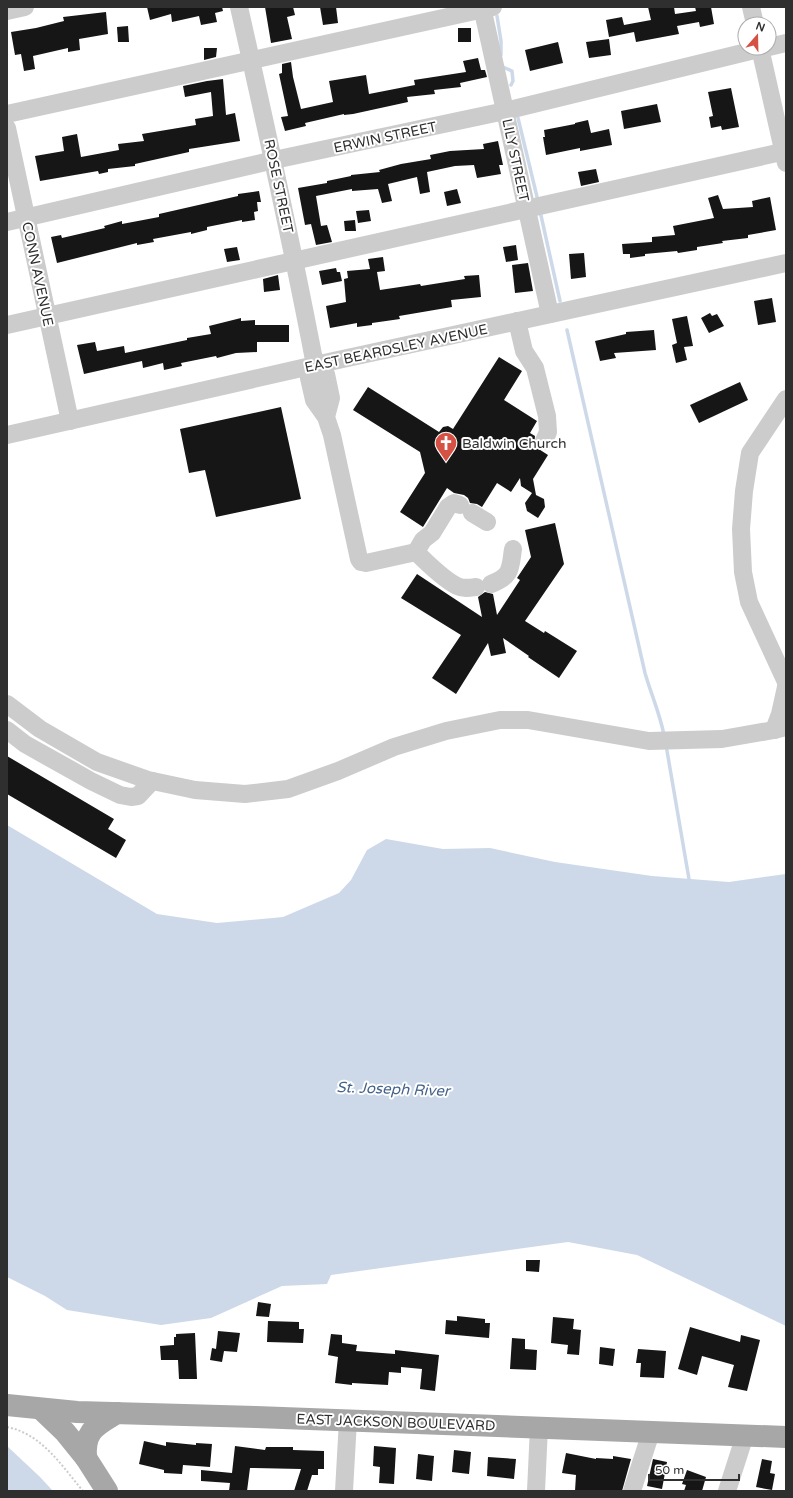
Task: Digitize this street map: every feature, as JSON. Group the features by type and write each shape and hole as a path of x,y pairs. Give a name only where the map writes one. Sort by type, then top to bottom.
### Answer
{"main road":[{"name":"EAST JACKSON BOULEVARD","path":"7,1405 41,1409 117,1413 348,1420 786,1437"},
{"path":"41,1409 65,1432 86,1458 107,1491"},
{"path":"86,1458 85,1445 90,1433 100,1423 117,1413"}],"street":[{"path":"7,11 25,7"},
{"name":"ROSE STREET","path":"239,7 274,160 315,365"},
{"path":"7,114 486,8"},
{"name":"LILY STREET","path":"486,8 505,111 550,314"},
{"name":"ERWIN STREET","path":"7,222 274,160 505,111 737,54"},
{"path":"7,325 526,209 785,156 763,56"},
{"name":"CONN AVENUE","path":"7,128 70,421"},
{"name":"EAST BEARDSLEY AVENUE","path":"7,435 315,365 786,263"},
{"path":"517,321 524,351 535,368 547,416 548,432 544,441"},
{"path":"315,365 326,374 331,398 326,417 332,435 358,559 361,562 366,563 416,552 423,540 432,533 448,507 454,503 487,522"},
{"path":"786,400 778,422 750,453 744,491 741,529 743,572 750,602 786,682"},
{"path":"416,552 457,587 466,589 483,586 501,580 510,572 513,549"},
{"path":"7,704 40,729 98,762 152,781 195,790 245,794 288,789 338,771 394,747 446,731 500,720 528,720 649,740 722,738 780,728 780,714 786,687"},
{"path":"7,730 25,744 91,781 120,795 131,797 138,796 152,781"},
{"path":"344,1491 348,1420"},
{"path":"536,1491 539,1427"},
{"path":"632,1491 650,1432"},
{"path":"727,1491 745,1436"}],"path":[{"path":"7,1428 28,1434 39,1440 83,1491"}],"water":[{"name":"St. Joseph River","path":"7,825 157,914 217,923 283,917 339,893 351,880 367,850 386,839 443,849 490,848 555,862 652,876 729,882 786,874 786,1326 637,1255 568,1242 331,1275 327,1284 282,1286 211,1318 161,1325 67,1310 45,1296 7,1277"},
{"path":"7,1446 40,1477 53,1491 7,1491"}],"building":[{"path":"147,7 222,7 223,11 215,13 217,22 201,25 199,16 172,22 171,14 150,20"},
{"path":"265,7 293,7 295,15 287,17 292,39 271,43"},
{"path":"320,7 336,7 338,23 323,25"},
{"path":"648,7 674,7 675,14 696,11 695,7 711,7 714,24 700,27 699,22 677,26 679,34 636,42 634,32 609,37 606,20 622,17 624,25 651,20"},
{"path":"106,12 108,34 79,39 80,50 68,52 68,48 33,56 35,69 24,71 21,54 15,55 11,32 64,21 63,17"},
{"path":"128,26 129,42 118,42 117,27"},
{"path":"458,28 471,28 471,42 458,42"},
{"path":"609,39 611,55 589,58 586,42"},
{"path":"558,42 563,63 530,71 525,50"},
{"path":"204,48 217,48 216,57 204,60"},
{"path":"478,58 481,70 485,70 487,77 460,83 461,87 434,90 435,94 407,97 408,102 305,123 306,126 285,131 281,117 288,116 279,74 282,73 282,64 291,62 301,109 333,102 329,81 366,75 369,94 415,85 414,80 466,72 463,61"},
{"path":"223,79 226,115 235,113 240,141 189,149 189,152 135,164 135,166 108,169 108,172 99,174 98,171 40,181 35,156 64,151 62,137 77,134 81,157 119,150 118,144 144,141 142,134 196,125 195,119 213,116 211,92 185,97 183,86"},
{"path":"731,88 739,127 722,130 721,126 711,128 709,117 713,116 708,92"},
{"path":"657,104 661,122 624,129 621,111"},
{"path":"588,120 591,133 609,129 612,145 580,151 580,148 546,155 543,137 545,137 544,130"},
{"path":"498,141 503,165 499,165 501,174 477,178 474,165 455,166 427,172 430,192 420,194 417,177 388,184 392,201 382,203 378,189 352,191 352,189 316,196 321,226 327,225 332,242 316,245 311,224 305,225 298,188 327,183 327,181 351,175 380,172 379,170 401,164 431,159 430,155 450,151 484,149 483,144"},
{"path":"596,169 599,182 581,186 578,172"},
{"path":"457,189 461,203 447,206 444,192"},
{"path":"259,191 261,202 257,202 258,211 254,212 255,220 242,222 242,220 207,227 207,230 191,234 191,232 153,239 154,242 137,245 137,243 57,263 51,237 61,235 62,238 105,228 104,226 122,221 122,224 159,217 159,214 238,196 238,194"},
{"path":"718,195 723,209 753,207 752,201 770,197 776,230 748,235 748,238 722,241 723,243 697,247 697,250 678,253 677,251 645,254 645,256 630,258 630,254 623,254 622,244 652,242 652,237 675,235 673,226 714,218 708,198"},
{"path":"369,210 371,221 358,223 356,211"},
{"path":"355,220 356,231 345,231 344,221"},
{"path":"516,245 518,260 506,262 503,247"},
{"path":"237,247 240,260 227,262 224,249"},
{"path":"584,253 586,277 571,279 569,254"},
{"path":"383,257 385,271 377,272 380,290 420,284 421,286 465,279 464,276 479,275 481,297 451,300 452,307 399,316 400,319 372,323 372,325 357,327 357,323 330,328 326,306 346,302 344,279 348,278 347,271 370,269 368,259"},
{"path":"528,263 533,291 515,293 512,265"},
{"path":"336,268 337,272 340,272 342,281 322,285 319,271"},
{"path":"278,275 280,290 264,292 263,279"},
{"path":"772,298 776,322 758,325 754,301"},
{"path":"710,313 712,316 717,314 724,326 709,333 701,318"},
{"path":"687,316 693,346 684,347 687,360 676,363 672,345 677,343 672,319"},
{"path":"241,318 241,321 255,320 255,325 289,325 289,342 257,342 257,352 236,353 217,358 216,356 181,363 182,366 164,370 163,363 143,368 142,361 84,374 77,345 95,342 97,351 124,346 125,353 187,340 187,338 211,334 209,326"},
{"path":"654,330 656,350 614,353 616,358 600,361 595,341 626,334 626,332"},
{"path":"499,357 522,371 504,400 537,421 530,433 535,436 534,446 548,455 533,479 536,495 544,499 545,507 538,518 527,511 525,503 532,493 521,486 520,478 511,492 497,483 482,507 477,504 470,503 468,498 464,495 454,493 447,488 423,527 400,512 425,473 420,452 353,410 368,387 439,432 443,427 448,426 453,429"},
{"path":"740,382 748,400 699,423 690,405"},
{"path":"281,407 301,499 216,517 205,470 189,473 180,429"},
{"path":"555,523 564,564 525,621 544,633 545,631 577,651 559,678 503,638 506,653 491,656 488,643 456,694 432,678 461,635 401,598 417,574 482,617 478,597 485,592 493,594 497,615 520,580 517,578 531,557 525,530"},
{"path":"7,756 114,819 108,829 126,840 116,858 7,794"},
{"path":"526,1260 540,1260 539,1272 526,1271"},
{"path":"258,1302 271,1304 269,1317 256,1316"},
{"path":"457,1316 485,1319 485,1323 490,1323 489,1338 445,1334 446,1320 457,1321"},
{"path":"553,1317 574,1319 573,1329 581,1330 579,1355 567,1354 568,1345 551,1343"},
{"path":"268,1321 299,1322 299,1329 304,1329 303,1343 267,1342"},
{"path":"690,1327 740,1342 741,1335 760,1340 747,1391 728,1387 734,1365 702,1356 697,1375 678,1369"},
{"path":"218,1331 240,1333 237,1352 224,1351 222,1362 210,1360 212,1348 216,1349"},
{"path":"195,1333 197,1379 179,1379 178,1360 161,1360 160,1346 174,1345 174,1337 176,1337 176,1334"},
{"path":"331,1334 342,1335 342,1343 357,1345 356,1351 395,1354 395,1350 439,1355 435,1391 420,1389 422,1369 401,1367 401,1373 389,1372 388,1385 352,1383 352,1385 335,1383 338,1357 328,1355"},
{"path":"512,1338 525,1339 525,1349 537,1350 536,1370 510,1369"},
{"path":"600,1347 615,1349 613,1366 599,1364"},
{"path":"638,1349 666,1351 664,1378 640,1377 641,1363 636,1363"},
{"path":"144,1441 166,1446 166,1442 196,1445 196,1443 212,1444 210,1467 183,1465 182,1474 164,1473 164,1470 139,1464"},
{"path":"235,1446 265,1450 266,1447 293,1447 293,1450 324,1451 324,1469 318,1469 318,1475 312,1475 307,1491 294,1491 301,1469 250,1468 247,1491 229,1491 230,1483 201,1481 201,1470 232,1473"},
{"path":"374,1446 396,1448 394,1484 379,1483 380,1467 373,1466"},
{"path":"454,1450 471,1452 469,1474 452,1472"},
{"path":"566,1453 596,1459 613,1459 613,1456 631,1459 622,1491 575,1491 576,1475 562,1473"},
{"path":"418,1454 434,1456 432,1481 416,1479"},
{"path":"488,1457 516,1459 514,1479 487,1476"},
{"path":"653,1459 667,1462 662,1489 647,1486"},
{"path":"762,1459 772,1461 770,1473 775,1474 772,1490 756,1487"},
{"path":"687,1470 706,1477 702,1491 684,1491 686,1485 682,1484"}],"waterway":[{"path":"497,16 501,41 501,55"},
{"path":"502,65 503,67 512,71 513,81 511,85"},
{"path":"518,118 538,201"},
{"path":"540,211 560,301"},
{"path":"567,330 645,673 664,735"},
{"path":"666,745 689,879"}],"place":[{"name":"Baldwin Church","path":"446,462"}]}
